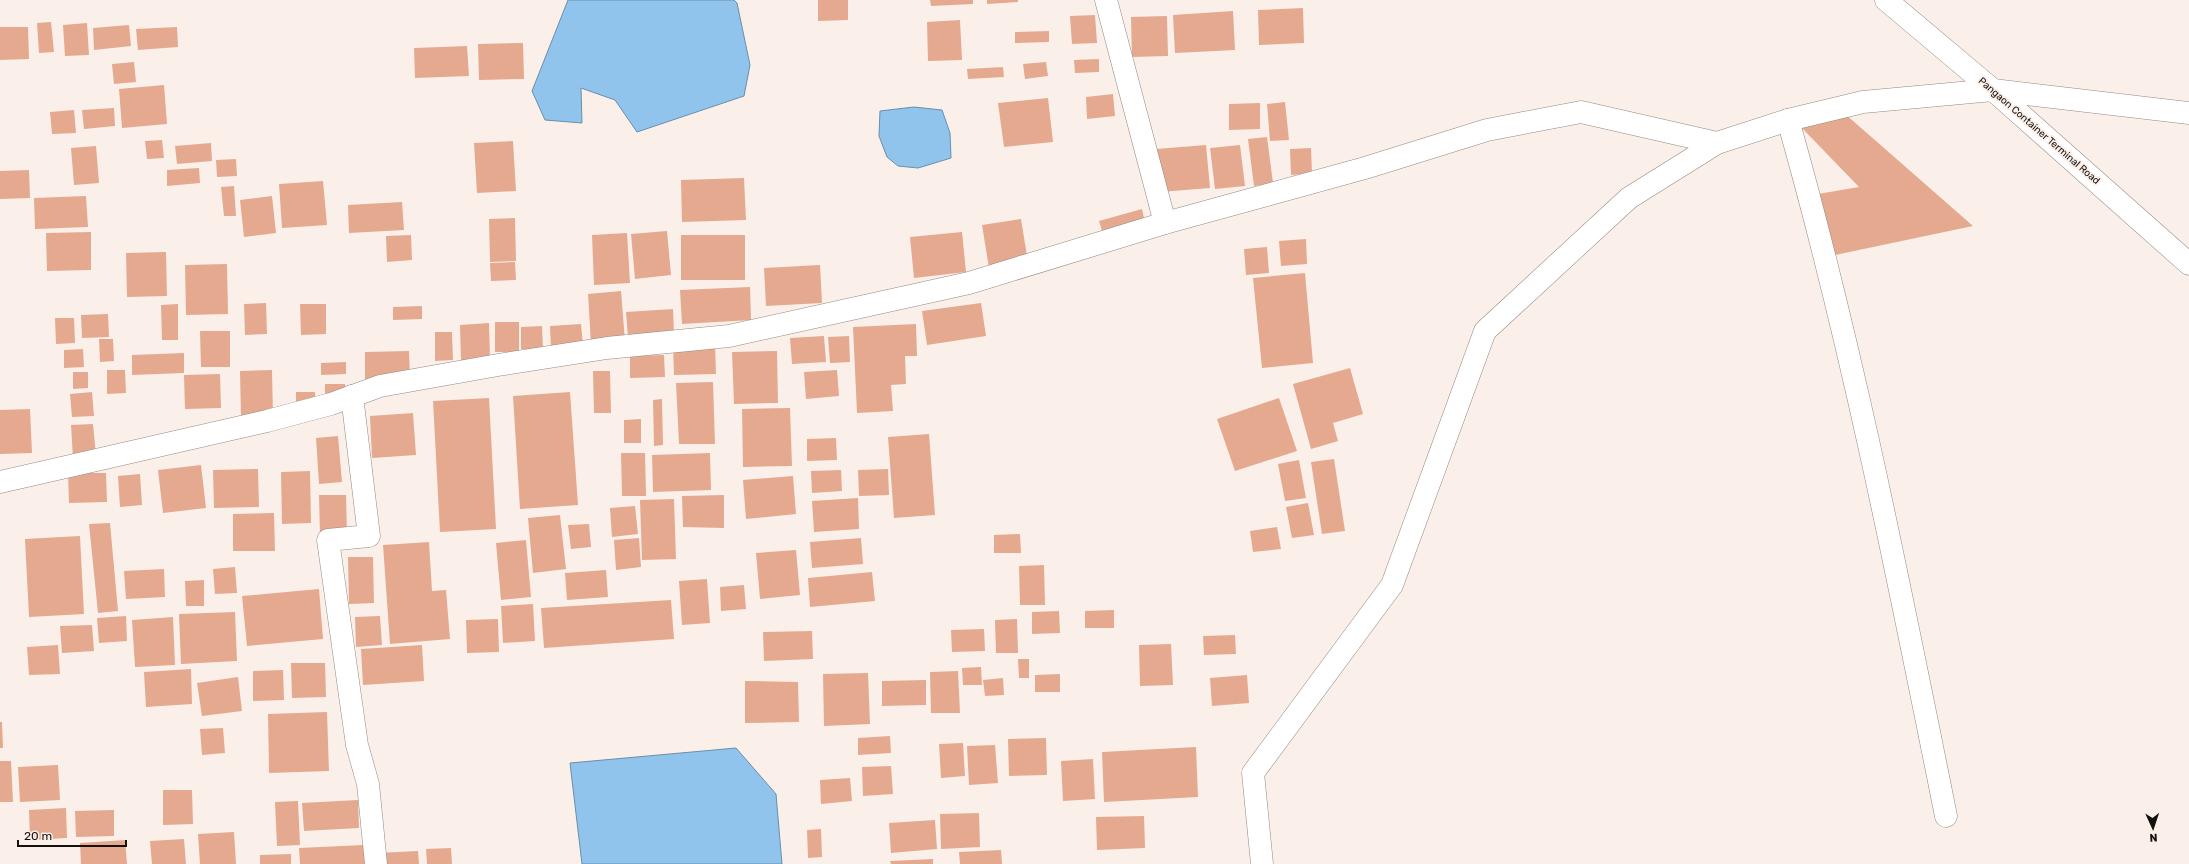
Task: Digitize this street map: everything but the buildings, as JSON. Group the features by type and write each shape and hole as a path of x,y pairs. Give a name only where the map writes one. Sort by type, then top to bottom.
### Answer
{"main road":[{"path":"1106,0 1165,223"},
{"name":"Pangaon Container Terminal Road","path":"1886,0 1993,90 2189,264"},
{"path":"1262,864 1253,773 1392,585 1485,332 1629,198 1717,143 1788,120 1863,102 1993,90 2189,113"},
{"path":"0,482 56,471 267,421 332,404 380,386 498,365 607,348 729,336 808,320 969,283 1165,223 1365,168 1487,130 1581,112 1717,143"},
{"path":"1788,120 1854,377 1887,524 1946,816"},
{"path":"352,396 369,536 328,540 356,745 368,784 376,864"}],"water":[{"path":"568,0 734,0 737,3 750,65 744,96 637,132 615,100 581,88 582,123 545,120 532,91"},
{"path":"914,107 942,110 950,133 951,158 918,168 898,166 887,157 879,136 880,111"},
{"path":"736,748 776,794 782,864 582,864 570,763"}]}
